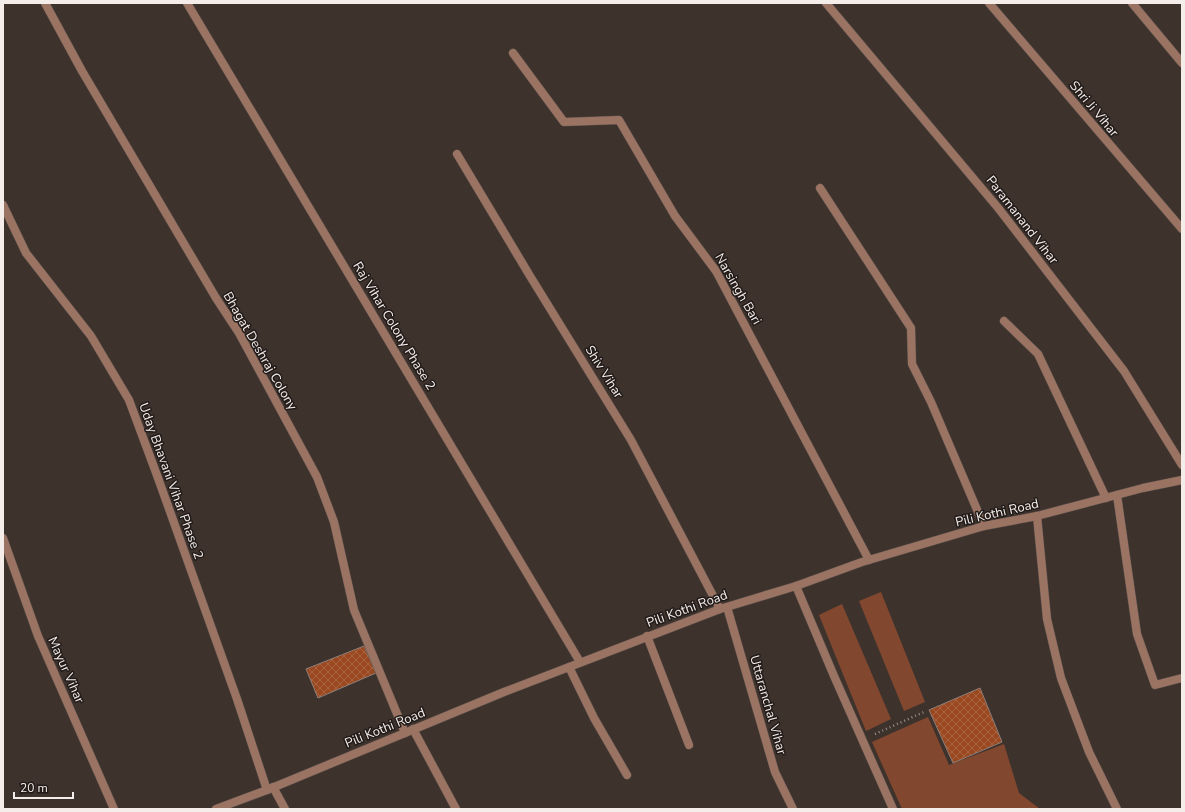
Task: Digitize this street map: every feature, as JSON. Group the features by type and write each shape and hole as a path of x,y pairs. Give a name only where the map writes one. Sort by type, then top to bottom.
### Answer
{"street":[{"name":"Bhagat Deshraj Colony","path":"45,3 98,98 216,298 239,333 317,477 334,522 354,610 405,733"},
{"name":"Raj Vihar Colony Phase 2","path":"187,3 580,662"},
{"name":"Paramanand Vihar","path":"826,3 999,209 1119,364 1182,465"},
{"name":"Shri Ji Vihar","path":"989,3 1182,229"},
{"path":"1132,3 1182,63"},
{"name":"Narsingh Bari","path":"512,53 564,122 619,120 675,216 716,270 870,560"},
{"name":"Shiv Vihar","path":"457,154 631,440 723,608"},
{"path":"820,188 912,328 912,364 931,402 984,526"},
{"name":"Uday Bhavani Vihar Phase 2","path":"3,205 26,253 91,336 129,400 270,788 285,809"},
{"path":"1004,322 1038,354 1106,498"},
{"name":"Pili Kothi Road","path":"216,809 580,662 723,608 796,586 870,560 984,526 1037,516 1182,480"},
{"path":"1117,495 1137,634 1155,685 1182,678"},
{"path":"1037,516 1047,619 1061,678 1089,752 1117,809"},
{"name":"Mayur Vihar","path":"3,538 38,636 114,809"},
{"path":"796,586 893,809"},
{"name":"Uttaranchal Vihar","path":"723,608 776,772 793,809"},
{"path":"647,636 689,745"},
{"path":"569,667 594,718 626,775"},
{"path":"413,729 456,809"}],"path":[{"path":"862,740 924,712"}],"shaded area":[{"path":"881,592 925,702 904,711 859,601"},
{"path":"842,604 891,719 866,731 819,615"},
{"path":"928,717 949,765 1004,744 1019,793 1040,809 902,809 872,742"}],"building":[{"path":"364,646 376,673 318,698 306,669"},
{"path":"980,688 1002,742 953,763 929,710"}]}
